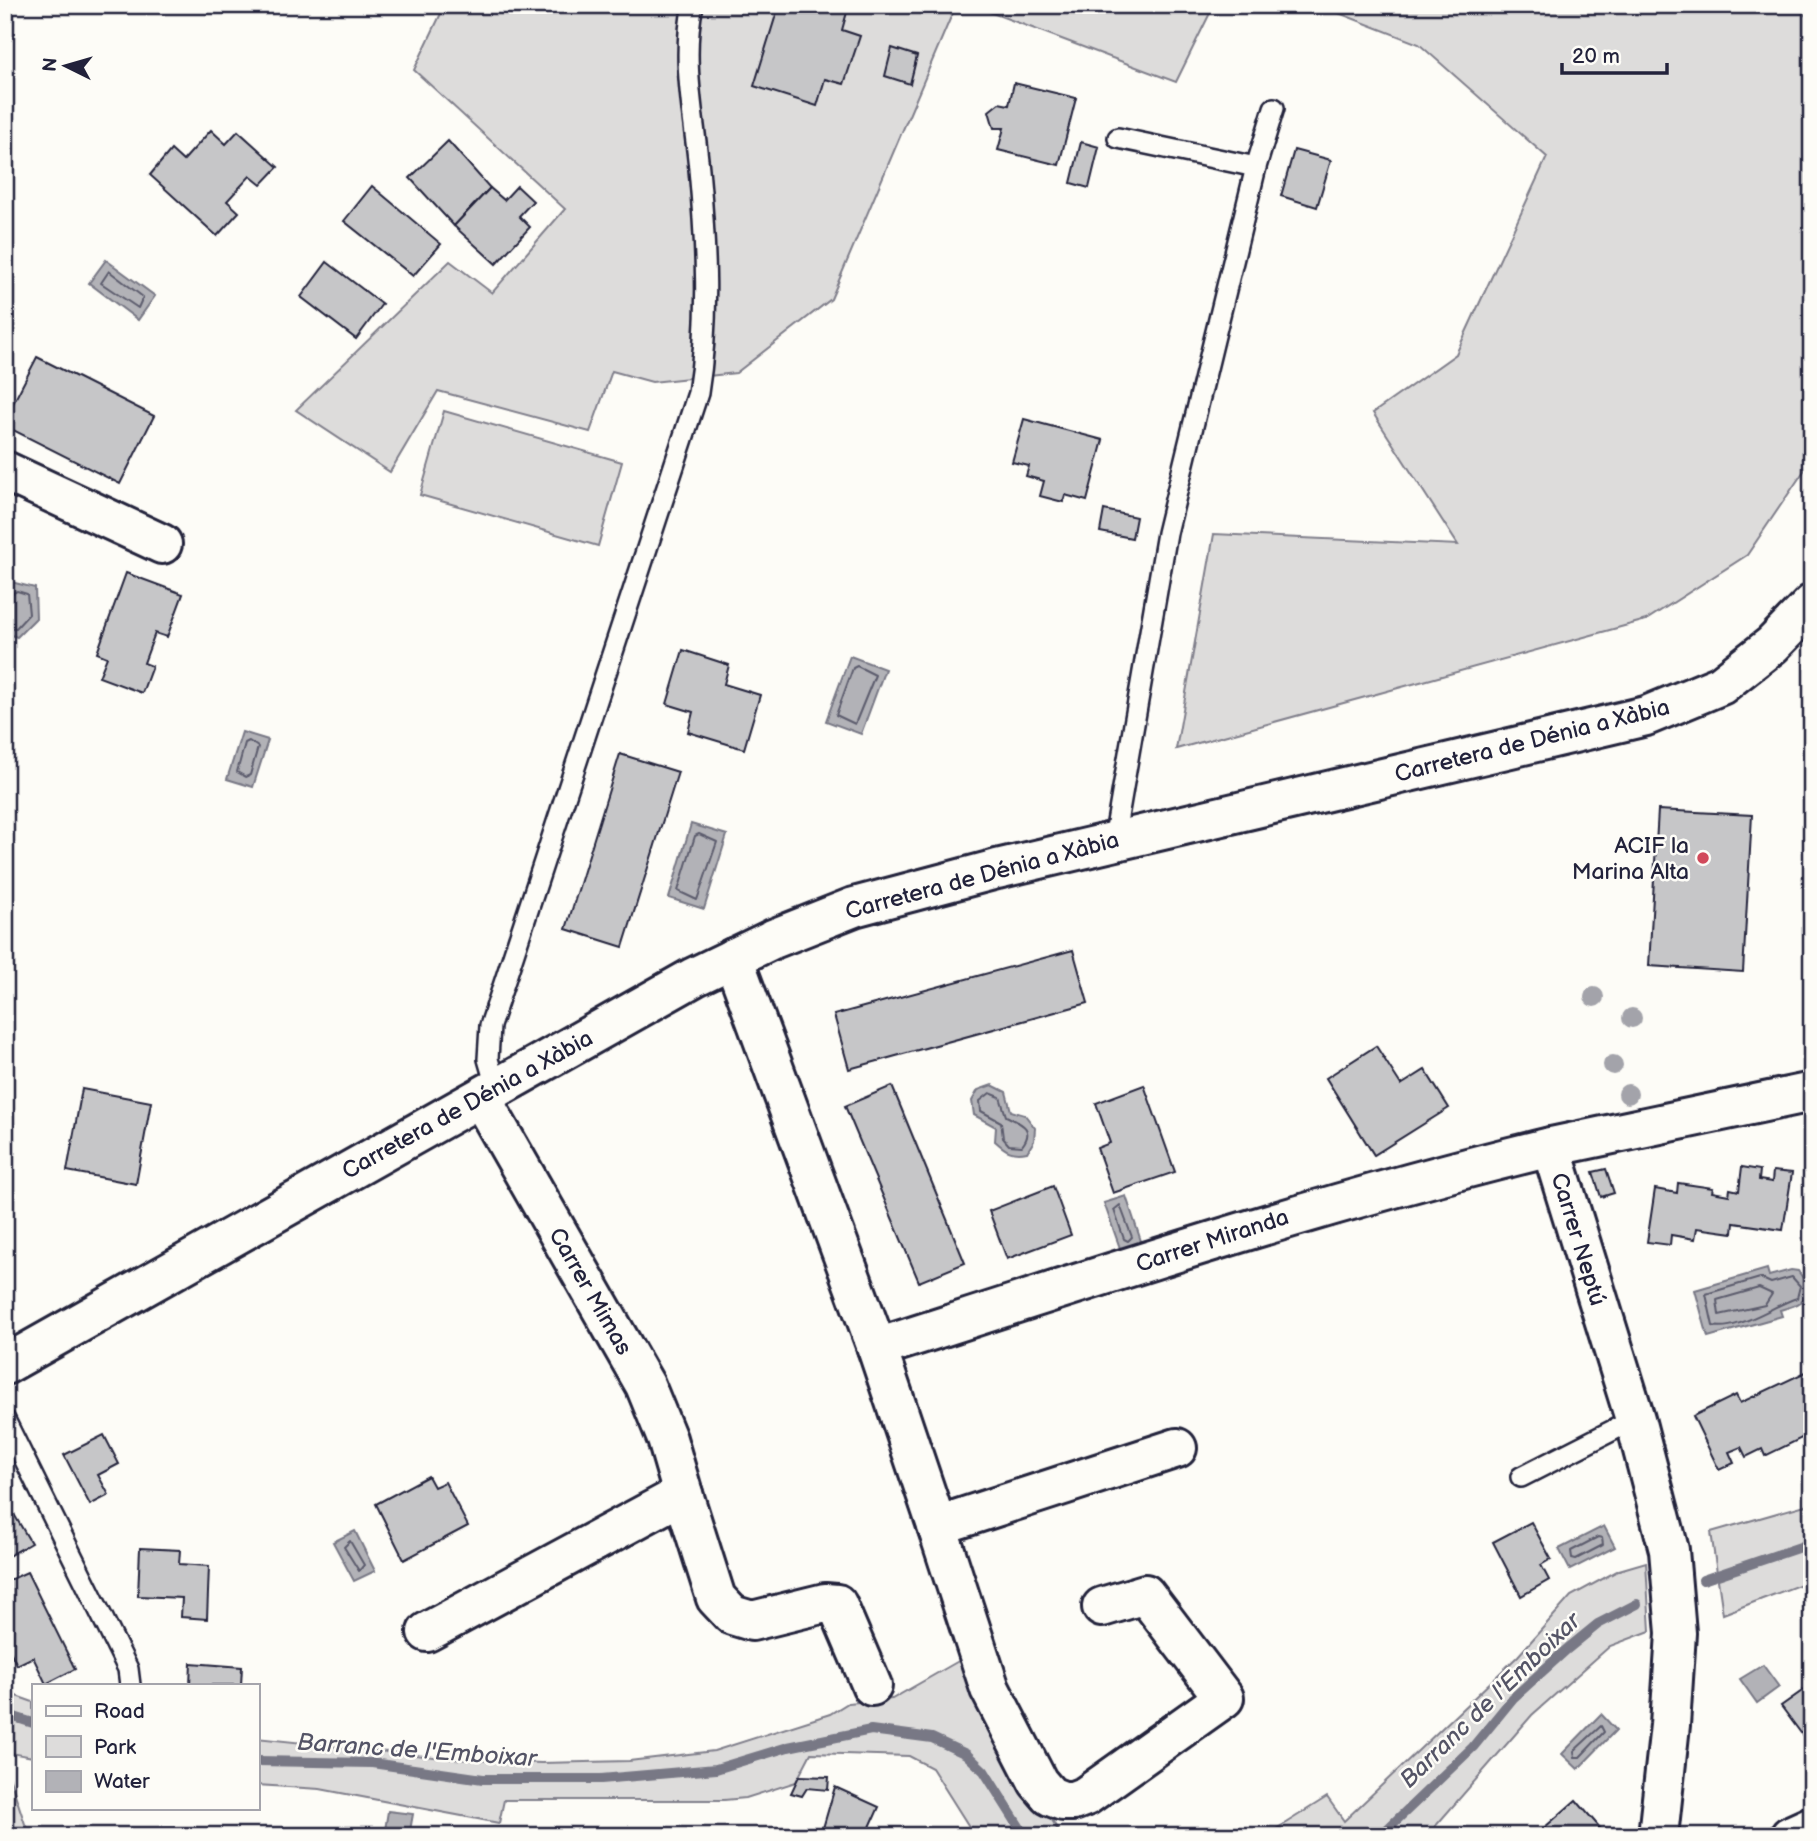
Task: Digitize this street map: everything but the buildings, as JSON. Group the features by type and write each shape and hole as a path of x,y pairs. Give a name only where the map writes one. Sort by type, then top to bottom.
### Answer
{"street":[{"path":"5,471 162,544"},
{"name":"Carretera de Dénia a Xàbia","path":"5,1365 489,1092 733,958 814,921 890,895 1646,716 1721,685 1763,652 1812,604"},
{"path":"733,958 877,1348 990,1689 1038,1782 1050,1796 1063,1801 1073,1801 1086,1796 1224,1698 1145,1594 1102,1607"},
{"name":"Carrer Mimas","path":"489,1092 645,1385 667,1439 716,1598 732,1615 752,1621 825,1603 837,1604 872,1686"},
{"name":"Carrer Neptú","path":"1658,1836 1676,1633 1669,1550 1635,1419 1551,1147 1812,1092"},
{"name":"Carrer Miranda","path":"877,1348 1291,1215 1426,1177 1551,1147"},
{"path":"937,1525 1177,1448"},
{"path":"427,1632 683,1494"},
{"path":"1790,1836 1812,1826"}],"lane":[{"path":"489,1092 491,1026 698,393 705,345 706,303 704,220 687,60 693,5"},
{"path":"1114,840 1167,533 1256,167 1274,108"},
{"path":"1118,138 1256,167"},
{"path":"1521,1477 1635,1419"},
{"path":"5,1420 128,1669 130,1684"}],"green space":[{"path":"445,5 956,5 831,299 736,373 652,382 612,371 590,432 438,391 390,472 296,410 450,261 492,293 565,209 414,70"},
{"path":"971,5 1214,5 1176,82"},
{"path":"1318,5 1793,5 1812,21 1812,459 1747,555 1646,620 1176,749 1214,534 1458,545 1373,413 1456,354 1547,157 1419,44"},
{"path":"444,411 622,462 598,546 420,495"},
{"path":"1812,1503 1812,1580 1723,1614 1711,1532"},
{"path":"1646,1562 1650,1631 1610,1646 1532,1715 1427,1836 1265,1836 1327,1797 1344,1821 1518,1656 1571,1596 1619,1570"},
{"path":"962,1659 1061,1836 975,1836 932,1768 909,1756 811,1753 796,1782 746,1798 504,1800 499,1823 320,1789 259,1785 259,1738 453,1759 541,1763 629,1761 714,1751 830,1714 848,1703 892,1699"},
{"path":"5,1692 32,1702 32,1757 5,1752"},
{"path":"5,1764 29,1836 5,1836"}],"water":[{"path":"106,260 155,296 138,320 89,283"},
{"path":"11,582 35,588 36,618 17,637 5,633 5,600"},
{"path":"850,656 885,669 861,734 826,721"},
{"path":"242,732 268,740 253,787 227,779"},
{"path":"691,824 727,835 704,909 669,898"},
{"path":"992,1085 1006,1092 1011,1111 1025,1115 1035,1128 1034,1141 1027,1152 1013,1152 1003,1147 995,1141 996,1127 974,1115 972,1101 978,1090"},
{"path":"1126,1196 1142,1244 1121,1251 1104,1203"},
{"path":"1767,1269 1769,1276 1791,1270 1798,1271 1808,1285 1803,1300 1780,1310 1782,1316 1708,1337 1695,1290"},
{"path":"1604,1526 1615,1547 1570,1570 1559,1549"},
{"path":"355,1531 375,1571 354,1581 333,1542"},
{"path":"1763,1665 1779,1687 1757,1703 1740,1679"},
{"path":"1601,1714 1616,1730 1578,1769 1562,1754"},
{"path":"388,1811 413,1814 409,1836 384,1836"}],"waterway":[{"name":"Barranc de l'Emboixar","path":"1703,1580 1812,1543"},
{"name":"Barranc de l'Emboixar","path":"1380,1836 1473,1747 1513,1698 1566,1650 1598,1624 1637,1604"},
{"name":"Barranc de l'Emboixar","path":"5,1714 32,1723"},
{"name":"Barranc de l'Emboixar","path":"259,1761 372,1763 483,1779 601,1779 716,1769 788,1747 871,1730 932,1738 966,1754 984,1771 1025,1836"}],"place":[{"name":"ACIF la Marina Alta","path":"1703,858"}]}
